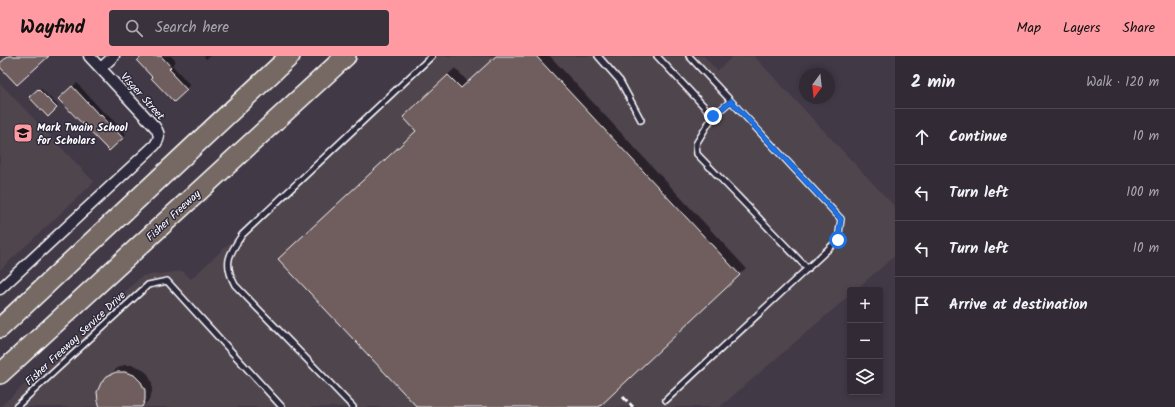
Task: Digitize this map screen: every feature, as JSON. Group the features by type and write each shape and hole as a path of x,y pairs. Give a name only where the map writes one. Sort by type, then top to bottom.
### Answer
{"highway":[{"path":"0,328 290,56"},
{"name":"Fisher Freeway","path":"0,374 346,56"}],"street":[{"name":"Visger Street","path":"0,289 158,141 159,132 155,127 89,56"},
{"path":"101,68 114,56"}],"lane":[{"path":"353,407 236,285 231,277 228,263 230,253 242,235 432,56"},
{"path":"598,56 620,81 641,120"},
{"path":"657,56 713,116"},
{"path":"666,400 838,240 841,219 689,56"},
{"path":"731,101 713,116 696,144 697,154 808,269"},
{"name":"Fisher Freeway Service Drive","path":"16,407 148,285 167,281 282,407"}],"shaded area":[{"path":"431,56 704,56 717,71 733,56 754,56 895,207 895,256 859,287 847,287 847,298 720,407 0,407 142,276 183,271 191,279"},
{"name":"Mark Twain School for Scholars","path":"0,83 94,182 0,270"}],"building":[{"path":"8,56 49,56 17,85 0,67 0,63"},
{"path":"142,56 161,56 171,67 169,69 174,74 173,75 187,90 174,102 137,61"},
{"path":"496,56 536,56 740,275 599,407 417,407 278,259 416,131 403,117 448,75 461,88"},
{"path":"72,86 123,138 109,151 58,99"},
{"path":"38,89 57,108 48,117 29,97"},
{"path":"116,372 125,372 134,375 141,382 145,390 145,400 142,407 100,407 97,392 101,383 107,376"}],"railway":[{"path":"623,397 633,407"}],"place":[{"name":"Mark Twain School for Scholars","path":"23,133"}],"route":[{"path":"713,116 731,101 841,219 838,240"}]}
